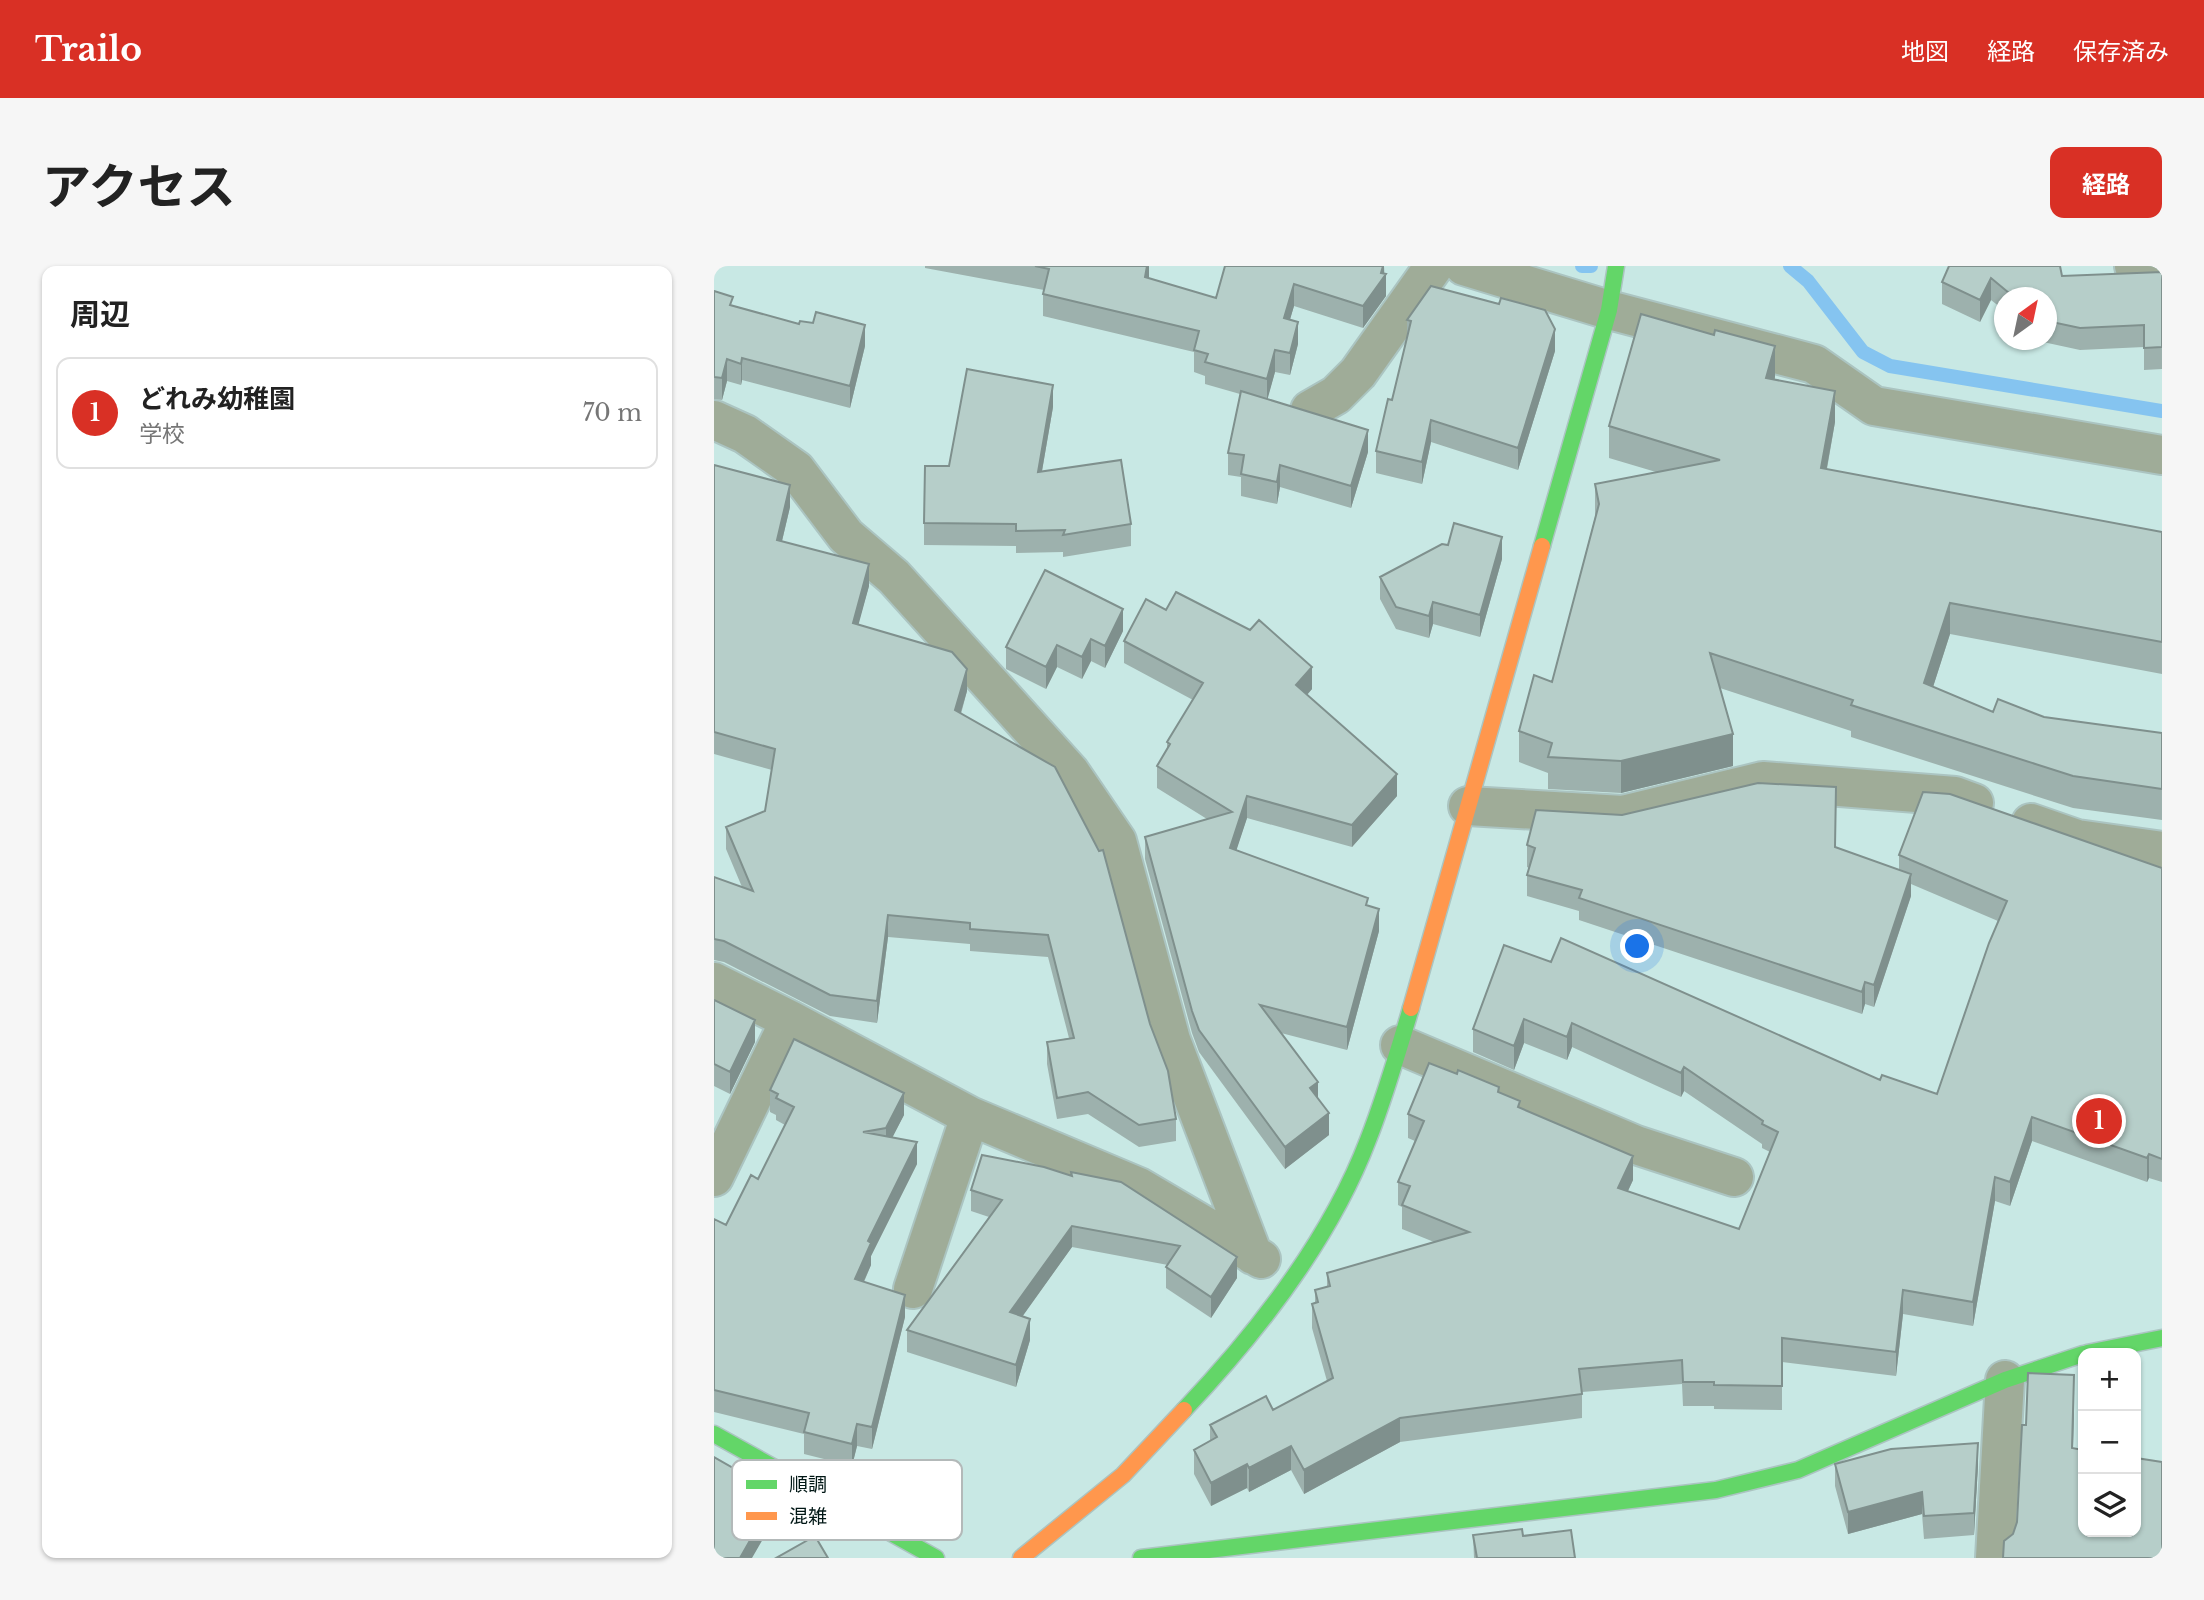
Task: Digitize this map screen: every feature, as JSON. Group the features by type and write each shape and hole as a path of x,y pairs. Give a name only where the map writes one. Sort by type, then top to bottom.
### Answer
{"street":[{"path":"1310,410 1336,395 1358,373 1434,266"},
{"path":"1464,266 1610,301 1814,365 1874,406 2162,455"},
{"path":"1021,1558 1123,1475 1225,1367 1293,1278 1332,1213 1368,1142 1400,1045 1468,806 1610,301 1616,266"},
{"path":"2134,266 2162,273"},
{"path":"714,420 746,434 796,470 846,536 894,577 1070,772 1117,841 1171,1040 1253,1255"},
{"path":"1468,806 1623,814 1763,781 1955,796 2077,839 2162,851"},
{"path":"714,982 970,1116 1139,1187 1293,1278"},
{"path":"714,1177 790,1020"},
{"path":"1400,1045 1636,1145 1734,1177"},
{"path":"913,1289 970,1116"},
{"path":"2114,1348 2162,1338"},
{"path":"1141,1558 1716,1490 1798,1470 2005,1380 2078,1356"},
{"path":"1995,1558 2005,1380"},
{"path":"714,1434 761,1460"},
{"path":"904,1540 936,1558"}],"building":[{"path":"1035,266 1147,266 1145,277 1216,298 1225,266 1383,266 1381,273 1386,274 1363,306 1294,284 1284,318 1298,322 1290,353 1275,350 1267,379 1205,362 1208,354 1194,350 1199,331 1043,294 1049,269"},
{"path":"1949,266 2060,266 2062,276 2162,272 2162,347 2144,348 2144,325 2080,328 2057,323 2057,287 2002,287 1991,278 1980,300 1942,282"},
{"path":"1431,286 1499,304 1501,298 1545,310 1555,329 1518,448 1431,420 1422,462 1376,451 1388,399 1392,400 1411,321 1407,320"},
{"path":"714,291 733,297 730,305 799,324 800,321 813,323 816,312 865,325 850,386 742,358 741,364 727,359 722,378 714,377"},
{"path":"1641,314 1714,335 1715,330 1775,346 1766,378 1835,391 1821,468 2162,532 2162,642 1950,603 1924,683 1993,712 1998,699 2044,717 2162,733 2162,789 2073,776 1851,705 1853,700 1710,653 1733,734 1621,761 1548,757 1552,743 1519,731 1534,675 1552,682 1599,504 1595,484 1720,460 1609,426"},
{"path":"967,369 1053,385 1038,472 1121,460 1131,524 1063,535 1065,530 1016,531 1016,524 924,523 925,466 949,466"},
{"path":"1241,391 1368,430 1351,486 1280,465 1277,482 1241,474 1244,455 1228,453"},
{"path":"714,465 790,485 777,540 869,564 853,623 952,652 967,669 955,710 1055,767 1099,851 1103,850 1150,1024 1168,1071 1176,1119 1139,1125 1088,1092 1057,1098 1047,1042 1074,1038 1048,935 970,929 970,923 888,915 877,1001 830,995 724,941 714,939 714,877 753,891 726,827 765,811 775,749 714,732"},
{"path":"1454,523 1502,537 1480,615 1433,602 1429,616 1396,607 1380,577 1442,544 1448,545"},
{"path":"1045,570 1123,609 1105,646 1091,639 1082,657 1057,645 1046,667 1006,647"},
{"path":"1176,592 1250,630 1259,620 1312,667 1296,685 1397,774 1352,825 1247,796 1230,848 1368,898 1366,905 1379,909 1347,1027 1260,1005 1318,1082 1310,1088 1329,1113 1285,1147 1199,1030 1145,837 1232,812 1157,766 1170,744 1167,742 1203,683 1124,641 1146,599 1166,610"},
{"path":"1758,783 1836,787 1835,847 1911,874 1874,985 1865,982 1862,992 1579,898 1582,890 1527,875 1535,848 1527,845 1536,810 1622,815"},
{"path":"1923,792 1950,794 2162,868 2162,1159 2149,1154 2147,1158 2032,1117 2010,1182 1995,1177 1973,1302 1903,1290 1896,1352 1782,1338 1782,1386 1683,1382 1682,1360 1579,1369 1582,1394 1400,1418 1304,1470 1291,1446 1249,1468 1247,1464 1211,1483 1194,1450 1217,1437 1210,1425 1266,1396 1273,1410 1333,1378 1312,1304 1318,1302 1315,1290 1330,1286 1327,1273 1469,1232 1402,1205 1410,1186 1398,1182 1424,1121 1408,1114 1429,1063 1457,1074 1458,1070 1499,1087 1498,1092 1520,1101 1518,1107 1633,1156 1618,1188 1739,1229 1778,1132 1762,1124 1763,1121 1684,1067 1681,1073 1572,1023 1567,1037 1524,1019 1514,1046 1473,1029 1504,945 1551,962 1561,938 1880,1080 1882,1075 1937,1094 1989,943 2007,901 1899,855"},
{"path":"714,1000 755,1020 730,1072 714,1064"},
{"path":"794,1039 904,1093 886,1128 863,1132 917,1142 868,1241 871,1243 855,1279 905,1295 872,1427 857,1424 852,1444 804,1432 809,1413 714,1390 714,1219 726,1225 751,1175 758,1179 794,1107 776,1098 778,1094 770,1090"},
{"path":"982,1155 1044,1167 1072,1176 1071,1172 1121,1182 1237,1257 1211,1297 1166,1267 1180,1246 1072,1226 1010,1312 1030,1319 1016,1365 907,1330 1002,1200 971,1190"},
{"path":"2028,1373 2074,1375 2072,1448 2078,1449 2078,1537 2141,1537 2141,1459 2162,1462 2162,1558 2003,1558 2004,1541 2013,1534 2017,1522 2022,1425 2026,1425"},
{"path":"1978,1443 1974,1513 1924,1516 1922,1492 1848,1512 1835,1464 1891,1449"},
{"path":"714,1457 732,1467 732,1540 750,1540 740,1558 714,1558"},
{"path":"1522,1529 1523,1536 1571,1530 1575,1558 1477,1558 1473,1535"},
{"path":"808,1540 817,1540 828,1558 776,1558"}],"waterway":[{"path":"1582,266 1591,266"},
{"path":"1790,266 1808,281 1863,352 1890,366 2162,411"}],"traffic: fast":[{"path":"1542,546 1609,310 1616,266"},
{"path":"1184,1410 1264,1317 1289,1284 1333,1214 1374,1124 1411,1008"},
{"path":"2112,1348 2162,1338"},
{"path":"1141,1558 1716,1490 1798,1470 2005,1380 2078,1356"},
{"path":"714,1434 761,1460"},
{"path":"904,1540 936,1558"}],"traffic: slow":[{"path":"1411,1008 1542,546"},
{"path":"1021,1558 1123,1475 1184,1410"}],"place":[{"name":"どれみ幼稚園","path":"2099,1121"}]}
